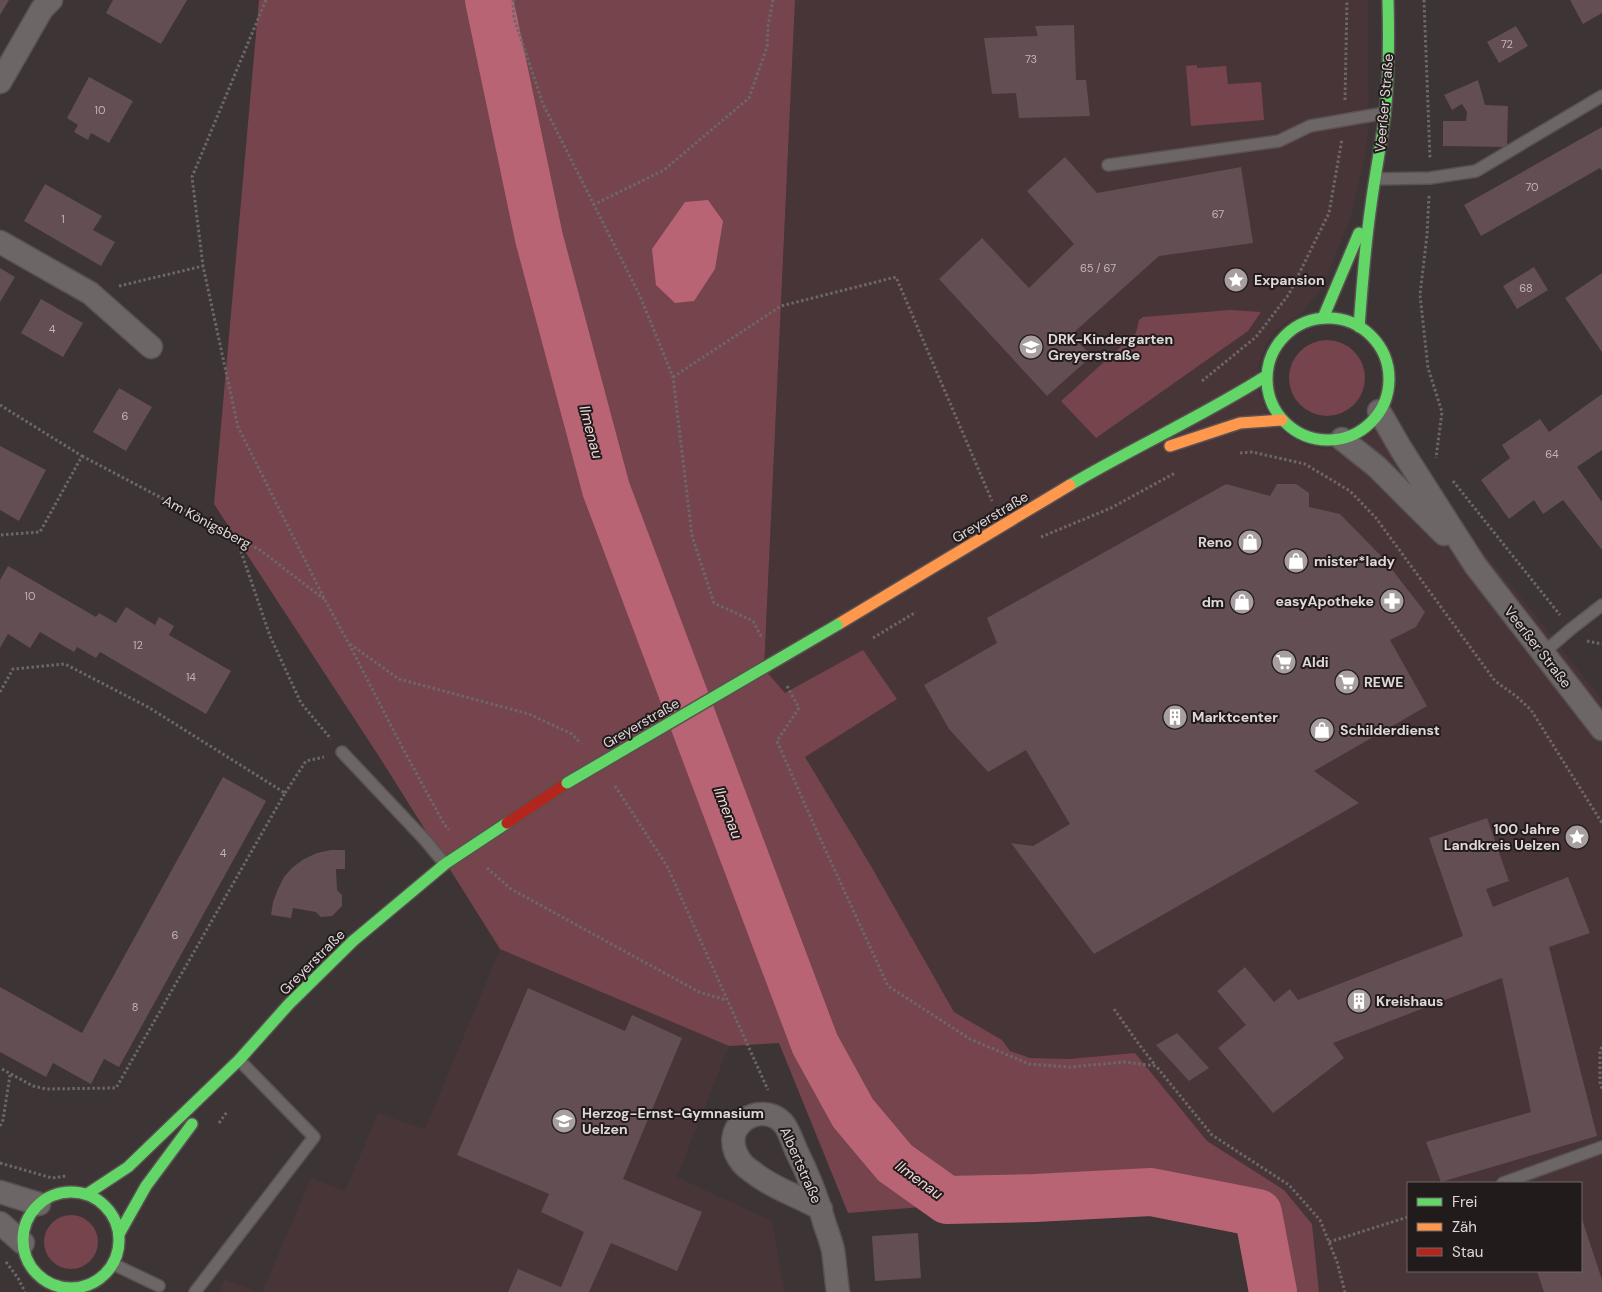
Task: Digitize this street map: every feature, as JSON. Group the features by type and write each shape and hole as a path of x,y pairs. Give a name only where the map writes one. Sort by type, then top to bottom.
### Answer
{"main road":[{"name":"Veerßer Straße","path":"1359,327 1362,279 1371,204 1385,113 1389,35 1388,0"},
{"name":"Veerßer Straße","path":"1323,318 1371,204"},
{"path":"1323,318 1342,320 1359,327 1372,337 1381,350 1387,365 1389,381 1386,397 1379,412 1370,424 1357,433 1342,438 1326,440 1309,438 1294,430 1282,420 1273,407 1268,392 1266,376 1270,359 1278,343 1298,326 1323,318"},
{"name":"Greyerstraße","path":"87,1194 128,1167 239,1060 289,1004 353,941 445,864 567,783 837,625 1101,467 1231,398 1266,376"},
{"name":"Greyerstraße","path":"1101,467 1240,423 1282,420"},
{"name":"Greyerstraße","path":"119,1234 146,1186 239,1060"},
{"path":"70,1192 87,1194 102,1203 114,1217 119,1234 118,1249 113,1264 102,1277 85,1289 56,1286 43,1279 29,1263 23,1243 24,1228 30,1215 39,1204 53,1195 70,1192"},
{"path":"43,1279 44,1292"}],"street":[{"path":"0,82 42,9 51,0"},
{"path":"0,242 90,293 151,347"},
{"name":"Veerßer Straße","path":"1379,412 1475,565 1602,729"},
{"name":"Veerßer Straße","path":"1342,438 1377,467 1475,565"},
{"name":"Albertstraße","path":"821,1209 764,1181 743,1164 734,1149 733,1135 739,1124 751,1116 761,1114 772,1116 783,1123 813,1186 821,1209 832,1249 838,1292"},
{"path":"0,1192 39,1204"},
{"path":"0,1223 23,1243"}],"lane":[{"path":"1376,179 1430,178 1476,171 1602,96"},
{"path":"1108,164 1279,141 1310,126 1385,113"},
{"path":"1543,653 1602,605"},
{"path":"342,752 425,840 445,864"},
{"path":"195,1292 314,1137 239,1060"},
{"path":"1506,1182 1602,1147"},
{"path":"113,1264 159,1286"}],"path":[{"path":"266,0 192,177 203,266 238,427 325,600 444,824 467,850 511,889 700,992 726,1000 783,1123"},
{"path":"513,0 514,18 543,104 640,296 673,378 692,536"},
{"path":"593,205 664,170 749,98 767,47 768,26 773,0"},
{"path":"1219,367 1256,337 1289,294 1329,213 1345,119 1346,0"},
{"path":"1424,0 1430,178 1427,235 1420,295 1428,368 1442,412 1436,460"},
{"path":"90,293 203,266"},
{"path":"673,378 780,306 896,277 1002,527"},
{"name":"Am Königsberg","path":"0,405 82,456 260,550 325,600"},
{"path":"1235,453 1252,452 1305,464 1350,491 1376,518 1495,681 1531,710 1602,823"},
{"path":"0,535 40,532 82,456"},
{"path":"1034,540 1111,508 1178,472"},
{"path":"1448,475 1571,629"},
{"path":"0,1068 33,1086 46,1089 116,1088 285,793 306,761 342,752 301,703 270,636 236,538"},
{"path":"874,638 924,607"},
{"path":"0,692 13,669 65,664 148,707 285,793"},
{"path":"814,825 888,986 970,1039 1029,1064 1070,1067 1124,1062 1156,1066"},
{"path":"1114,1009 1138,1043 1212,1135 1289,1185 1320,1220 1337,1262 1345,1292"},
{"path":"1602,1047 1600,1050 1600,1082 1602,1089"},
{"path":"0,1126 10,1075"},
{"path":"0,1163 10,1167"},
{"path":"1329,1242 1407,1217"},
{"path":"0,1256 18,1278 25,1292"}],"shaded area":[{"path":"259,0 795,0 764,669 785,693 863,650 897,699 805,757 871,866 954,1012 1002,1040 1010,1051 1030,1058 1069,1059 1135,1053 1207,1141 1284,1190 1312,1224 1319,1292 1273,1292 1258,1213 1151,1192 1035,1198 848,1213 779,1043 729,1046 500,949 380,758 214,504"},
{"path":"795,0 1368,0 1369,126 1365,156 1351,216 1323,286 1302,313 1284,323 1270,338 1261,355 1257,377 1260,395 1269,418 1285,434 1305,445 1327,450 1351,445 1371,434 1378,426 1524,601 1602,700 1602,1292 1319,1292 1312,1224 1284,1190 1207,1141 1135,1053 1069,1059 1030,1058 1009,1051 1002,1040 954,1012 871,866 805,757 764,669"},
{"path":"1197,65 1197,68 1226,66 1228,84 1261,82 1264,120 1191,126 1186,66"},
{"path":"708,200 723,221 715,269 694,301 675,303 656,285 652,249 685,202"},
{"path":"1230,310 1261,312 1248,331 1096,438 1061,401 1136,333 1139,320 1143,317"},
{"path":"1320,340 1334,340 1348,346 1359,357 1365,371 1362,393 1354,405 1334,416 1320,416 1306,410 1295,399 1289,385 1289,371 1295,357 1306,346"},
{"name":"Herzog-Ernst-Gymnasium Uelzen","path":"500,949 729,1046 677,1177 772,1221 785,1292 262,1292 311,1178 345,1191 378,1113 425,1129"},
{"path":"71,1215 81,1217 90,1223 96,1232 98,1242 96,1252 90,1261 81,1267 71,1269 61,1267 52,1261 46,1252 44,1242 46,1232 52,1223 61,1217"},
{"path":"224,1279 257,1292 219,1292"}],"building":[{"path":"0,0 9,0 0,15"},
{"path":"113,0 187,0 161,44 106,13"},
{"path":"1570,0 1602,0 1602,13 1583,24"},
{"path":"1074,25 1076,80 1086,80 1090,116 1019,118 1016,93 992,94 984,38 1038,36 1035,26"},
{"path":"1516,26 1528,46 1499,63 1487,42"},
{"path":"89,77 133,101 109,143 91,133 88,140 74,132 78,125 67,118"},
{"path":"1478,80 1485,105 1508,106 1507,147 1443,146 1443,121 1466,121 1467,112 1462,104 1452,110 1444,95"},
{"path":"1602,127 1602,171 1600,168 1481,236 1464,205"},
{"path":"1065,157 1097,193 1241,167 1253,243 1159,256 1071,335 1092,356 1047,396 939,279 982,238 1029,288 1074,244 1027,191"},
{"path":"45,184 102,216 93,230 115,242 101,266 24,221"},
{"path":"1534,267 1548,290 1517,309 1503,286"},
{"path":"0,268 15,277 0,302"},
{"path":"1602,273 1602,352 1565,298"},
{"path":"41,299 83,323 63,357 21,333"},
{"path":"119,388 152,407 126,451 93,432"},
{"path":"1602,394 1602,450 1577,467 1602,502 1602,550 1563,500 1543,514 1534,500 1509,519 1481,480 1510,458 1502,445 1540,419 1549,432"},
{"path":"0,446 46,470 19,521 0,510"},
{"name":"Marktcenter","path":"1226,484 1270,496 1277,484 1296,484 1309,493 1309,507 1340,514 1383,558 1425,612 1416,627 1390,640 1427,706 1314,771 1359,803 1094,954 1011,843 1033,846 1070,824 1026,750 988,772 949,729 924,685 997,643 987,618"},
{"path":"8,566 96,617 99,613 116,623 126,607 155,625 159,617 174,626 169,635 231,671 206,714 100,652 96,658 77,647 74,652 40,632 30,648 8,634 0,648 0,580"},
{"path":"223,777 266,801 119,1067 104,1059 91,1084 53,1063 46,1077 0,1052 0,987 82,1033"},
{"name":"Kreishaus","path":"1487,818 1509,881 1486,889 1493,907 1568,877 1590,933 1549,947 1597,1136 1441,1182 1426,1142 1531,1112 1502,978 1333,1043 1344,1058 1273,1113 1218,1048 1246,1025 1217,991 1245,967 1274,1002 1290,989 1298,1000 1463,936 1429,838"},
{"path":"345,850 345,869 336,869 337,890 342,895 342,906 332,916 321,917 316,912 293,908 291,918 271,915 278,889 284,877 293,867 317,853"},
{"path":"528,988 625,1031 632,1015 682,1038 623,1179 702,1212 677,1271 611,1243 589,1292 508,1292 518,1269 561,1287 584,1232 541,1212 549,1194 457,1155"},
{"path":"1177,1033 1209,1068 1189,1081 1156,1045"},
{"path":"1582,1219 1602,1280 1602,1292 1544,1292 1537,1272 1582,1272"},
{"path":"918,1233 921,1278 875,1281 872,1236"}],"waterway":[{"name":"Ilmenau","path":"489,0 539,238 606,489 815,1044 853,1113 895,1163 947,1200 1151,1192 1258,1213 1273,1292"}],"traffic: fast":[{"path":"1359,327 1367,236 1386,101 1388,0"},
{"path":"1323,318 1359,233"},
{"path":"1328,318 1340,319 1351,323 1362,328 1371,336 1379,345 1384,356 1388,367 1389,379 1388,391 1384,402 1379,413 1371,422 1362,430 1351,435 1340,439 1328,440 1316,439 1305,435 1294,430 1285,422 1277,413 1272,402 1268,391 1267,379 1268,367 1272,356 1277,345 1285,336 1294,328 1305,323 1316,319 1328,318"},
{"path":"1070,485 1218,405 1266,376"},
{"path":"567,783 837,625"},
{"path":"87,1194 128,1167 239,1060 289,1004 353,941 445,864 507,823"},
{"path":"119,1234 146,1186 192,1124"},
{"path":"71,1192 89,1196 105,1206 115,1222 119,1240 115,1258 105,1274 89,1284 71,1288 53,1284 37,1274 27,1258 23,1240 27,1222 37,1206 53,1196 71,1192"}],"traffic: slow":[{"path":"1170,446 1240,423 1282,420"},
{"path":"837,625 1070,485"}],"traffic: jam":[{"path":"507,823 567,783"}],"place":[{"name":"Expansion","path":"1236,280"},
{"name":"DRK-Kindergarten Greyerstraße","path":"1031,347"},
{"name":"Reno","path":"1250,542"},
{"name":"mister*lady","path":"1296,561"},
{"name":"easyApotheke","path":"1392,601"},
{"name":"dm","path":"1242,602"},
{"name":"Aldi","path":"1284,662"},
{"name":"REWE","path":"1347,682"},
{"name":"Marktcenter","path":"1175,717"},
{"name":"Schilderdienst","path":"1322,730"},
{"name":"100 Jahre Landkreis Uelzen","path":"1577,837"},
{"name":"Kreishaus","path":"1359,1001"},
{"name":"Herzog-Ernst-Gymnasium Uelzen","path":"564,1121"}]}
